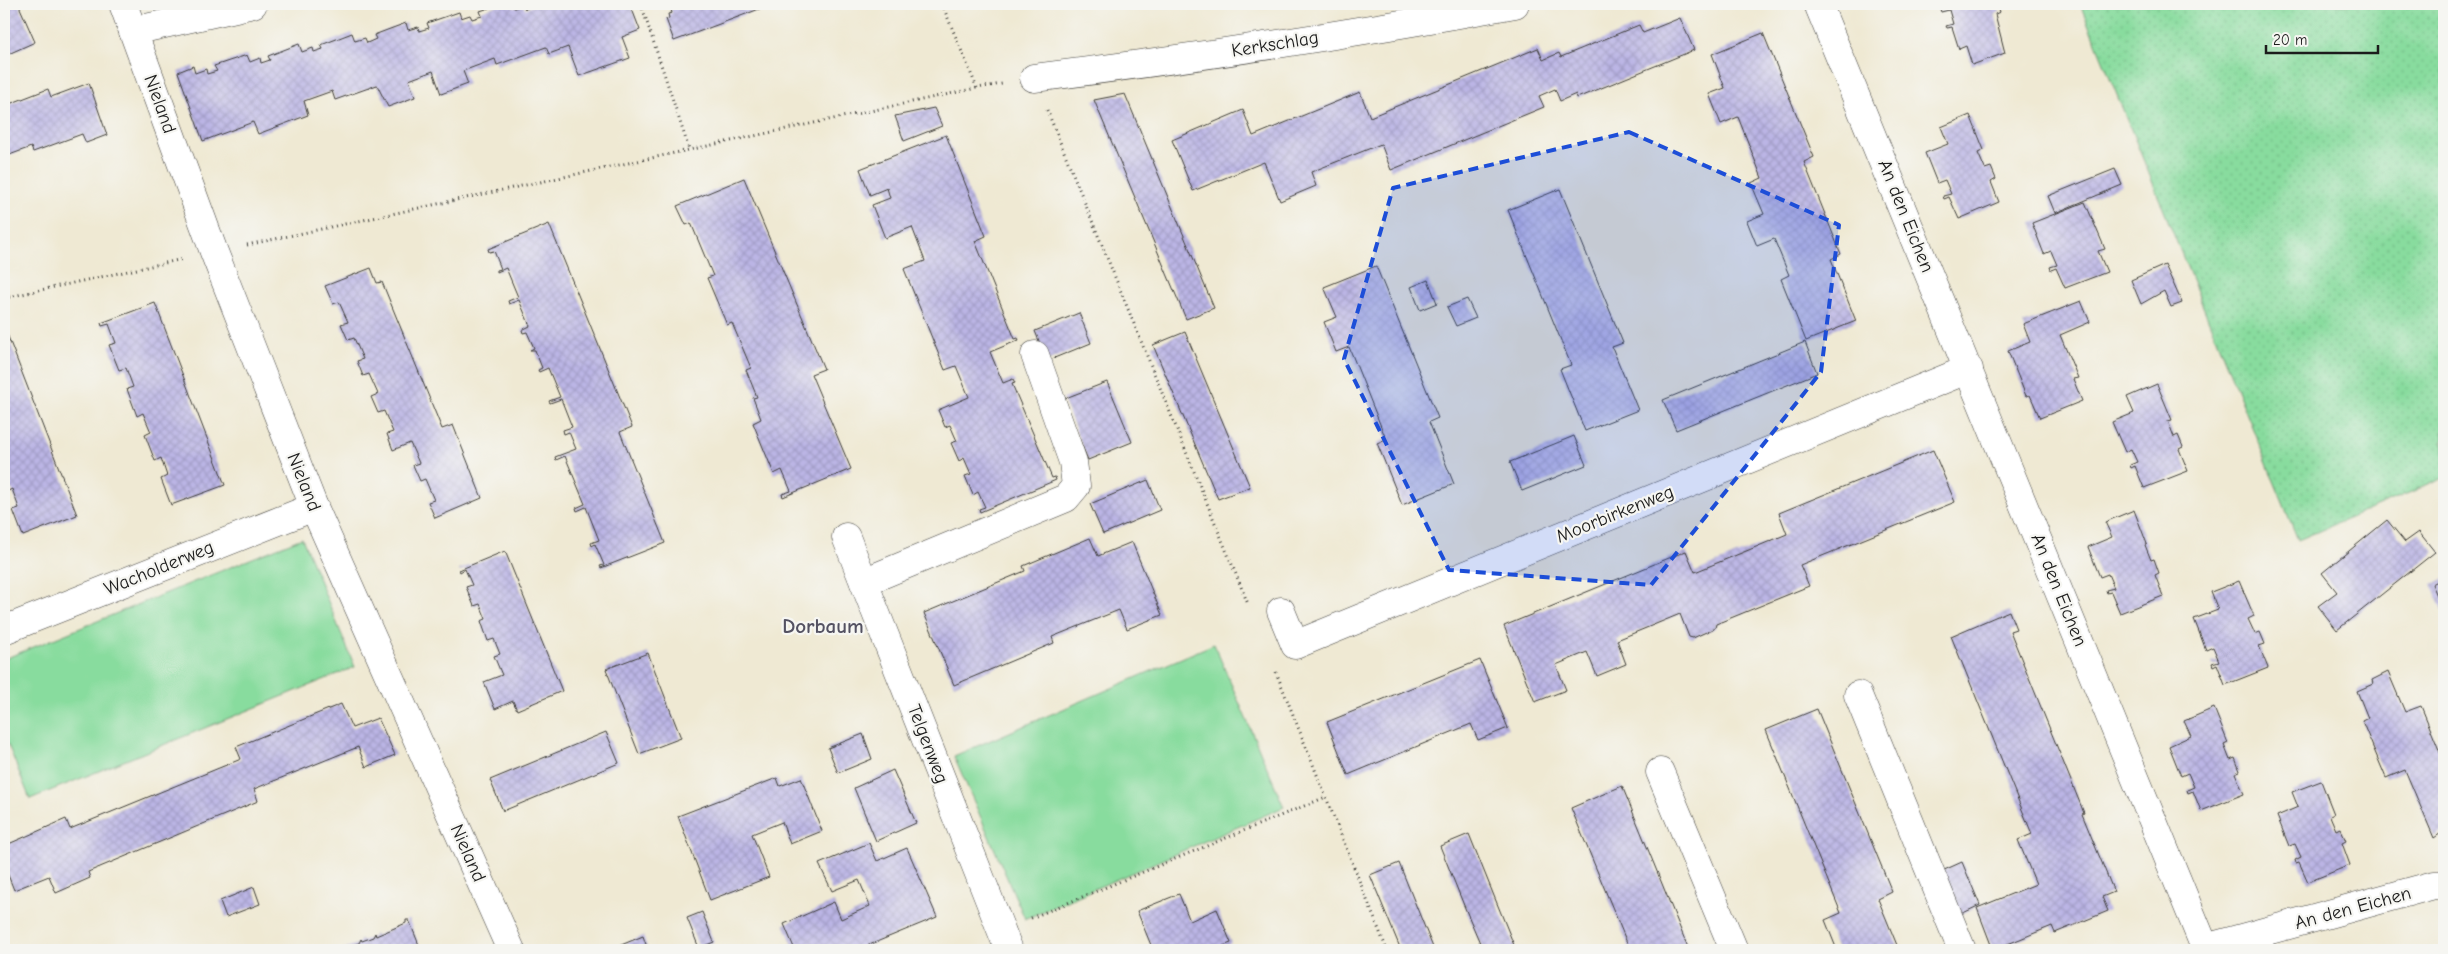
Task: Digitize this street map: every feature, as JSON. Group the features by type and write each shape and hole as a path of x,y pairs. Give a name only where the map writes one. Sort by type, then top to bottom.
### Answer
{"street":[{"name":"Nieland","path":"123,4 214,252 314,507 511,950"},
{"path":"133,31 253,4"},
{"name":"Kerkschlag","path":"1034,78 1140,65 1411,23 1515,4"},
{"name":"An den Eichen","path":"1818,4 1969,369 2202,949 2434,885 2444,885"},
{"path":"864,582 1066,498 1076,486 1073,462 1035,355"},
{"name":"Moorbirkenweg","path":"1281,611 1295,645 1969,369"},
{"name":"Wacholderweg","path":"4,630 314,507"},
{"name":"Telgenweg","path":"846,537 1009,950"},
{"path":"1858,695 1962,950"},
{"path":"1660,772 1734,950"}],"path":[{"path":"641,4 689,149"},
{"path":"942,4 978,88"},
{"path":"4,298 689,149 1034,78 1251,612"},
{"path":"1274,668 1387,950"},
{"path":"1022,922 1326,797"}],"highlighted area":[{"path":"1629,132 1839,225 1821,372 1651,585 1449,570 1344,359 1393,188"}],"green space":[{"path":"2080,4 2444,4 2444,478 2298,540"},
{"path":"302,538 355,667 30,799 4,735 4,659"},
{"path":"1214,644 1284,807 1025,919 954,756"}],"building":[{"path":"4,4 21,4 20,8 35,42 4,56"},
{"path":"501,4 512,4 514,8 523,5 525,9 534,4 630,4 640,30 622,37 630,58 579,76 568,47 549,54 546,47 497,65 495,59 463,71 468,84 441,94 433,71 409,80 415,97 388,107 377,85 335,100 332,91 304,101 308,115 258,134 253,122 203,141 178,72 193,66 195,73 206,69 207,74 217,71 214,66 247,55 250,62 260,58 261,63 270,60 268,56 299,44 302,52 313,48 314,52 323,49 321,45 352,33 355,41 365,38 367,43 376,39 374,35 406,23 408,30 418,27 419,31 429,28 427,23 459,12 461,18 470,15 472,19 482,16 480,11"},
{"path":"669,4 761,4 762,8 674,41 666,19 669,18 668,14 672,13"},
{"path":"1938,4 1997,4 2000,12 1995,14 2005,53 1972,65 1966,46 1959,49 1952,27 1947,28 1946,26 1953,24 1949,10 1941,12"},
{"path":"1680,18 1694,50 1577,98 1576,94 1560,101 1555,89 1539,96 1544,107 1391,170 1381,144 1311,172 1316,186 1280,201 1264,162 1193,191 1172,140 1243,110 1253,136 1360,92 1370,117 1538,48 1543,60 1559,53 1561,57 1639,25 1643,33"},
{"path":"1763,33 1814,157 1804,162 1841,254 1831,259 1856,321 1806,341 1781,279 1789,275 1774,239 1757,246 1747,221 1764,214 1751,183 1762,178 1738,117 1721,124 1709,94 1725,88 1712,54"},
{"path":"89,83 107,135 86,143 82,134 33,152 31,147 4,157 4,106 48,89 51,97"},
{"path":"1125,94 1214,308 1186,319 1094,100"},
{"path":"934,108 942,126 904,141 895,116"},
{"path":"1970,115 1984,150 1978,153 1985,169 1991,167 1996,179 1991,182 1999,202 1959,219 1949,197 1944,199 1943,196 1951,194 1945,180 1937,183 1925,153 1948,144 1941,127"},
{"path":"946,135 986,236 975,241 1015,339 1018,338 1019,340 990,352 1003,383 1013,379 1015,383 1012,384 1052,478 1055,477 1056,480 980,512 979,509 985,507 978,492 973,495 965,476 971,474 964,458 959,461 951,443 957,441 950,425 945,427 938,410 969,397 956,366 945,370 904,269 925,261 912,227 885,238 872,205 890,198 887,188 870,195 860,169"},
{"path":"2115,169 2122,185 2055,213 2048,196"},
{"path":"744,178 824,369 811,374 851,469 783,497 782,494 791,491 782,470 774,474 753,423 761,419 753,398 757,397 746,370 751,368 732,323 727,325 707,278 713,276 691,223 686,225 677,206"},
{"path":"1560,189 1623,343 1612,347 1638,410 1585,431 1560,369 1571,365 1508,210"},
{"path":"2085,202 2105,249 2098,251 2107,272 2065,288 2056,268 2051,270 2050,267 2057,265 2051,251 2044,254 2032,223"},
{"path":"549,224 632,427 620,432 665,543 601,568 600,566 604,565 595,544 592,546 591,543 599,540 586,507 577,511 576,508 585,504 565,456 556,460 555,457 576,449 569,432 564,434 563,430 572,427 561,399 550,403 549,401 560,397 548,368 539,372 538,370 542,368 535,350 530,350 534,348 527,332 523,333 522,330 530,326 519,300 509,304 508,301 518,297 506,268 497,272 497,270 501,269 494,251 489,252 488,249"},
{"path":"2165,265 2182,303 2171,307 2164,291 2141,304 2131,280"},
{"path":"1376,266 1438,418 1429,422 1454,484 1402,505 1377,443 1386,439 1349,347 1336,352 1324,322 1337,317 1324,287"},
{"path":"371,268 377,283 382,282 442,429 453,425 482,498 435,518 428,502 434,500 425,479 420,481 413,465 419,463 410,443 393,450 387,434 393,432 384,411 378,413 371,397 378,394 369,374 363,376 357,361 363,359 354,338 348,340 341,324 348,322 339,302 333,304 325,286"},
{"path":"1428,280 1437,303 1420,310 1411,287"},
{"path":"1467,299 1476,318 1456,326 1447,307"},
{"path":"2081,301 2090,322 2060,335 2078,378 2073,379 2082,401 2040,418 2030,395 2026,396 2008,351 2030,342 2023,324"},
{"path":"155,303 225,485 171,505 161,479 167,476 161,458 155,461 145,435 151,432 143,413 137,416 127,389 133,387 126,368 119,370 109,345 116,343 109,324 102,326 101,323"},
{"path":"1079,313 1091,343 1047,361 1035,331"},
{"path":"1185,332 1250,487 1218,499 1153,345"},
{"path":"7,334 77,515 23,536 13,510 19,508 12,489 6,492 4,487 4,336"},
{"path":"1805,342 1817,373 1676,430 1663,400"},
{"path":"1107,382 1132,442 1088,460 1063,399"},
{"path":"2157,384 2172,420 2168,421 2174,437 2178,435 2183,447 2179,449 2188,471 2144,488 2135,466 2131,468 2130,465 2137,462 2131,449 2125,452 2112,422 2134,413 2127,397"},
{"path":"1574,436 1586,465 1522,491 1510,462"},
{"path":"1933,450 1955,502 1800,565 1809,586 1716,624 1715,628 1693,638 1689,637 1680,614 1617,640 1626,664 1597,676 1587,652 1556,665 1566,690 1535,702 1504,626 1686,551 1695,572 1756,547 1787,534 1779,513"},
{"path":"1148,480 1160,510 1103,534 1090,504"},
{"path":"2134,510 2147,544 2145,545 2151,560 2154,559 2159,573 2155,575 2163,596 2120,613 2111,592 2107,593 2106,590 2114,588 2108,574 2100,577 2088,547 2112,537 2105,522"},
{"path":"2387,520 2405,542 2419,532 2435,552 2337,630 2318,606 2337,592 2322,573"},
{"path":"1090,538 1098,556 1132,542 1162,615 1127,629 1119,610 1052,637 1054,643 954,685 924,613 1025,571 1023,566"},
{"path":"505,551 562,691 517,710 513,701 495,709 484,682 502,675 494,656 500,654 494,639 488,641 481,621 486,619 480,604 474,606 466,587 472,585 465,569 460,572 459,570"},
{"path":"2444,578 2444,612 2432,584"},
{"path":"2239,581 2254,616 2248,619 2255,634 2260,632 2265,644 2259,646 2268,668 2225,685 2217,664 2213,666 2212,663 2219,661 2213,647 2206,650 2194,619 2218,610 2211,592"},
{"path":"2009,611 2016,629 2010,631 2114,892 2102,897 2108,911 2055,933 2052,926 1993,950 1977,908 2036,884 2018,840 2032,834 1951,636"},
{"path":"648,653 681,738 639,754 606,669"},
{"path":"1480,660 1508,728 1478,740 1471,724 1348,775 1327,722"},
{"path":"2388,672 2405,712 2421,706 2444,762 2444,831 2434,838 2405,770 2386,778 2362,721 2368,718 2357,691 2373,684 2372,680"},
{"path":"341,704 352,728 378,718 395,755 366,767 358,747 254,789 258,801 88,872 90,878 56,893 49,876 14,890 4,865 4,846 66,819 70,829 241,759 236,747"},
{"path":"2214,708 2228,743 2224,745 2230,760 2235,758 2240,771 2235,773 2244,794 2201,811 2193,791 2188,793 2187,790 2194,787 2188,773 2181,776 2169,746 2191,736 2184,721"},
{"path":"1817,709 1892,892 1878,899 1899,950 1837,950 1825,920 1841,913 1766,730"},
{"path":"606,732 619,763 503,811 490,780"},
{"path":"863,734 872,759 838,773 828,748"},
{"path":"893,770 916,823 876,841 854,788"},
{"path":"777,778 780,786 801,778 822,831 790,844 782,822 752,834 769,877 710,900 678,816"},
{"path":"2321,781 2334,814 2330,816 2336,830 2340,828 2346,841 2342,843 2350,865 2308,882 2299,862 2296,863 2295,860 2301,857 2295,844 2289,846 2277,816 2298,807 2292,792"},
{"path":"1622,786 1689,950 1630,950 1571,808"},
{"path":"1469,834 1516,950 1483,950 1465,908 1440,846"},
{"path":"869,843 877,861 907,848 937,917 857,950 795,950 784,924 834,902 841,919 870,906 859,880 832,891 819,864"},
{"path":"1962,862 1980,905 1961,914 1942,871"},
{"path":"1399,863 1434,950 1401,950 1370,875"},
{"path":"254,887 260,904 226,917 220,901"},
{"path":"1179,894 1190,921 1217,909 1231,943 1223,946 1225,950 1153,950 1137,911"},
{"path":"702,912 714,942 699,948 687,918"},
{"path":"406,920 409,920 421,950 341,950 359,943 361,939 362,941 373,937 375,933 376,936 406,923"},
{"path":"643,936 648,950 609,950"}],"district":[{"name":"Dorbaum","path":"823,626"}]}
